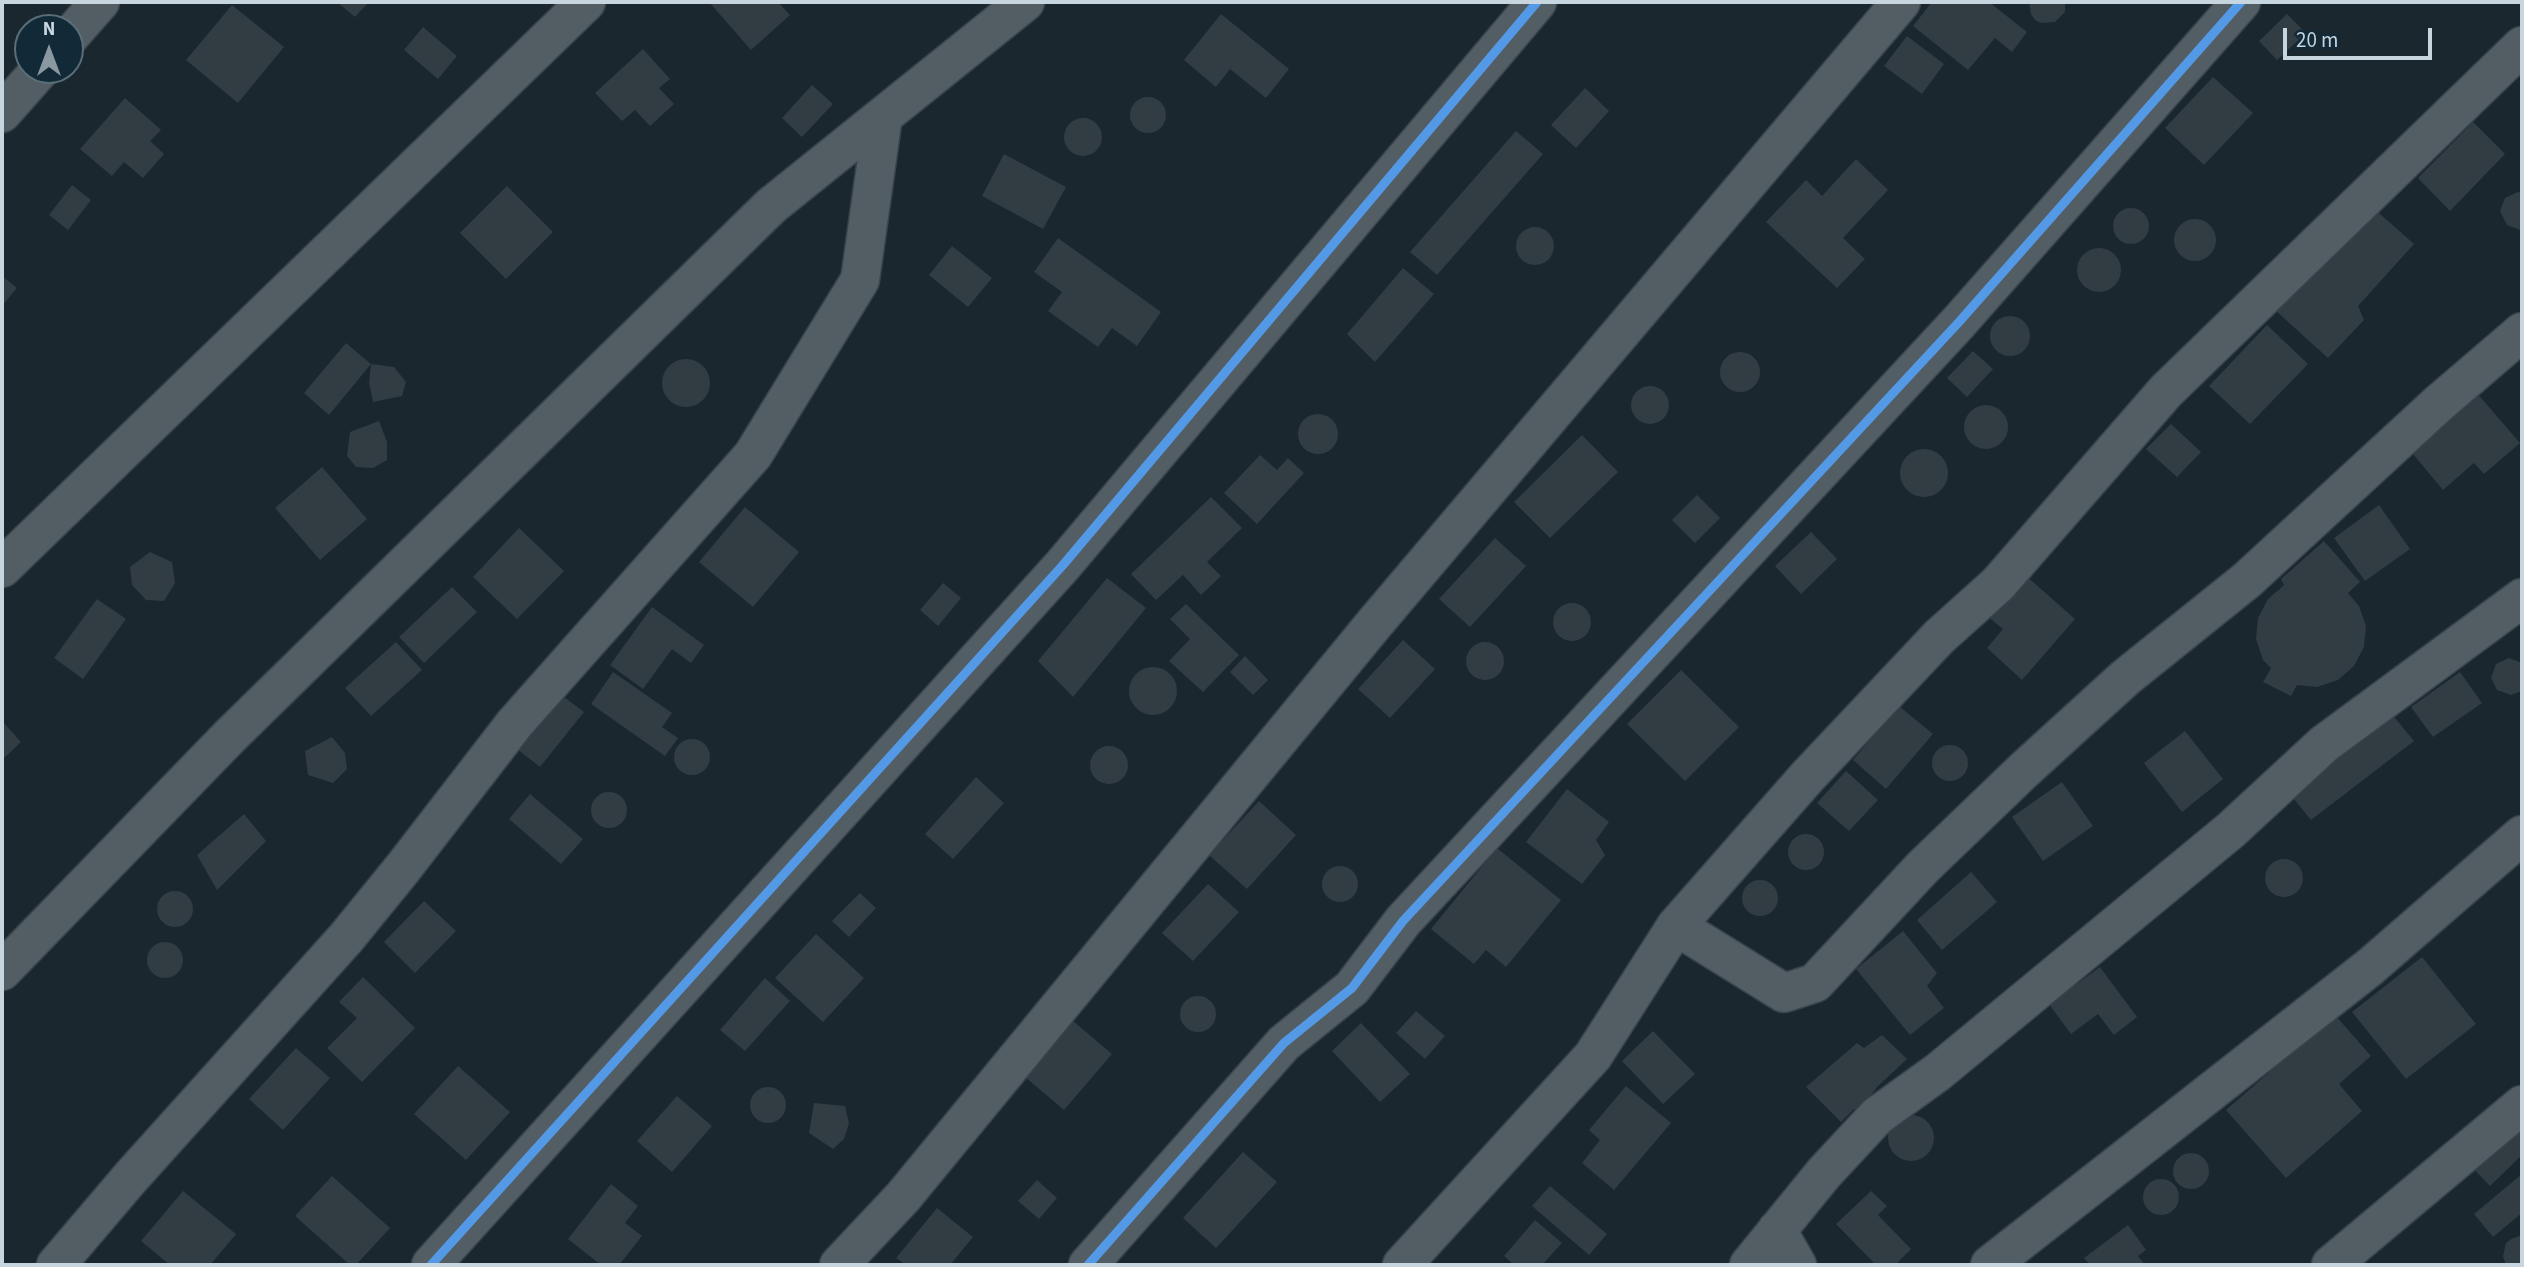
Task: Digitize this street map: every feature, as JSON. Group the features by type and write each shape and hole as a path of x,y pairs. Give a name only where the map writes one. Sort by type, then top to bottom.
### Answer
{"street":[{"path":"84,20 100,2"},
{"path":"2,568 586,2"},
{"path":"2,971 229,737 761,215 1025,2"},
{"path":"431,1265 1063,565 1537,2"},
{"path":"839,1265 903,1197 1374,624 1901,2"},
{"path":"1088,1265 1284,1043 1352,988 1412,911 1959,322 2241,2"},
{"path":"1402,1265 1593,1056 1676,926 1807,777 1929,647 1998,584 2166,391 2522,46"},
{"path":"2,113 28,84"},
{"path":"56,1265 131,1177 346,938 515,723 753,455 860,280 883,116"},
{"path":"1676,926 1784,993 1815,983 1923,867 2034,761 2125,678 2247,580 2438,404 2522,332"},
{"path":"1749,1265 1824,1173 1877,1115 1938,1072 2231,830 2324,744 2522,598"},
{"path":"1990,1265 2370,967 2522,835"},
{"path":"2331,1265 2522,1105"},
{"path":"1777,1230 1797,1265"}],"building":[{"path":"337,2 369,2 355,17"},
{"path":"709,2 778,2 790,15 751,50"},
{"path":"1932,2 1989,2 2027,32 2012,52 1995,38 1968,70 1913,26"},
{"path":"2029,2 2065,2 2065,12 2055,22 2041,23 2031,14"},
{"path":"232,5 284,47 238,103 186,60"},
{"path":"1221,14 1289,69 1266,98 1230,69 1216,87 1184,60"},
{"path":"2287,14 2306,33 2277,60 2259,41"},
{"path":"423,27 457,56 438,79 404,50"},
{"path":"1907,36 1944,64 1922,94 1884,66"},
{"path":"643,49 670,79 659,88 674,104 650,126 635,110 622,121 595,93"},
{"path":"2213,77 2253,113 2204,165 2165,128"},
{"path":"812,85 833,104 802,137 782,118"},
{"path":"1585,88 1609,111 1576,148 1551,125"},
{"path":"1148,97 1161,102 1166,115 1161,128 1148,133 1135,128 1130,115 1135,102"},
{"path":"125,98 161,130 150,141 164,154 143,178 124,162 112,176 80,149"},
{"path":"1083,118 1096,124 1102,137 1096,150 1083,156 1070,150 1064,137 1070,124"},
{"path":"2473,122 2505,154 2450,211 2418,178"},
{"path":"1516,131 1543,154 1437,275 1410,252"},
{"path":"1004,154 1066,187 1043,229 982,196"},
{"path":"1856,159 1888,190 1843,238 1865,259 1837,288 1766,222 1806,180 1822,196"},
{"path":"72,185 91,200 68,230 49,215"},
{"path":"507,186 553,232 506,279 460,233"},
{"path":"2522,193 2520,230 2507,225 2500,211 2505,198"},
{"path":"2371,206 2414,244 2358,306 2364,320 2328,358 2276,311"},
{"path":"2131,208 2144,213 2149,226 2144,239 2131,244 2118,239 2113,226 2118,213"},
{"path":"2195,219 2210,225 2216,240 2210,255 2195,261 2180,255 2174,240 2180,225"},
{"path":"1535,227 1548,233 1554,246 1548,259 1535,265 1522,259 1516,246 1522,233"},
{"path":"1058,238 1161,312 1137,346 1112,328 1098,347 1048,311 1062,292 1034,272"},
{"path":"952,246 992,278 968,307 929,275"},
{"path":"2099,248 2114,255 2121,270 2114,285 2099,292 2084,285 2077,270 2084,255"},
{"path":"1403,268 1434,294 1375,362 1347,334"},
{"path":"2,276 17,288 2,306"},
{"path":"2010,316 2018,317 2024,322 2029,328 2029,344 2024,350 2018,355 2010,356 2002,355 1996,350 1991,344 1990,336 1991,328 1996,322 2002,317"},
{"path":"2267,325 2308,364 2250,424 2209,386"},
{"path":"346,343 371,364 329,415 304,393"},
{"path":"1973,351 1993,369 1967,397 1947,378"},
{"path":"1740,352 1754,358 1760,372 1754,386 1740,392 1726,386 1720,372 1726,358"},
{"path":"686,359 695,360 703,366 709,374 709,392 703,400 695,406 686,407 677,406 669,400 663,392 662,383 663,374 669,366 677,360"},
{"path":"371,364 394,367 406,382 402,396 373,402 369,382"},
{"path":"1650,386 1663,392 1669,405 1663,418 1650,424 1637,418 1631,405 1637,392"},
{"path":"2476,392 2520,443 2484,474 2474,463 2443,490 2408,448"},
{"path":"1986,405 1995,406 2002,411 2007,418 2007,436 2002,443 1995,448 1986,449 1977,448 1970,443 1965,436 1964,427 1965,418 1970,411 1977,406"},
{"path":"1318,414 1326,415 1332,420 1337,426 1337,442 1332,448 1326,453 1318,454 1310,453 1304,448 1299,442 1298,434 1299,426 1304,420 1310,415"},
{"path":"379,421 387,442 387,460 373,468 356,467 347,456 350,432"},
{"path":"2171,424 2201,452 2177,477 2146,449"},
{"path":"1582,435 1618,472 1550,538 1514,502"},
{"path":"1924,449 1941,456 1948,473 1941,490 1924,497 1907,490 1900,473 1907,456"},
{"path":"1260,455 1277,470 1288,458 1304,473 1257,524 1224,493"},
{"path":"322,467 367,519 320,560 275,508"},
{"path":"1697,495 1720,518 1695,543 1672,520"},
{"path":"1211,497 1242,528 1207,562 1221,576 1201,595 1183,575 1156,600 1131,574"},
{"path":"2379,505 2410,549 2365,581 2334,538"},
{"path":"745,507 799,552 753,607 699,562"},
{"path":"519,528 564,571 517,619 473,577"},
{"path":"1811,532 1837,559 1801,594 1775,566"},
{"path":"1495,538 1526,566 1470,627 1439,599"},
{"path":"2324,541 2360,582 2348,593 2359,606 2366,626 2364,647 2354,666 2338,680 2317,687 2297,685 2291,696 2263,682 2271,668 2263,660 2256,639 2258,618 2268,599 2284,585 2281,579"},
{"path":"150,552 172,562 175,583 164,601 146,600 132,585 130,567"},
{"path":"2024,574 2075,619 2022,680 1987,648 2003,629 1987,616"},
{"path":"1107,578 1146,608 1073,697 1038,661"},
{"path":"943,583 961,598 938,626 920,610"},
{"path":"452,587 477,612 424,663 399,637"},
{"path":"97,599 126,619 83,679 54,658"},
{"path":"1572,603 1585,609 1591,622 1585,635 1572,641 1559,635 1553,622 1559,609"},
{"path":"1186,604 1239,655 1203,692 1169,661 1190,639 1170,619"},
{"path":"652,607 704,645 691,663 672,649 643,689 610,665"},
{"path":"1403,640 1435,669 1390,718 1358,689"},
{"path":"396,642 422,670 371,716 345,688"},
{"path":"1485,642 1498,648 1504,661 1498,674 1485,680 1472,674 1466,661 1472,648"},
{"path":"1245,656 1268,680 1253,695 1230,672"},
{"path":"2509,658 2522,663 2522,691 2511,695 2497,690 2491,678 2496,664"},
{"path":"1153,667 1170,674 1177,691 1170,708 1153,715 1136,708 1129,691 1136,674"},
{"path":"1681,670 1739,727 1685,781 1627,724"},
{"path":"613,672 672,713 662,727 678,738 665,756 591,704"},
{"path":"2460,672 2482,703 2433,737 2411,707"},
{"path":"560,694 584,712 540,767 517,749"},
{"path":"1899,706 1933,734 1886,789 1853,760"},
{"path":"2391,713 2414,741 2311,820 2289,793"},
{"path":"2,721 21,742 2,760"},
{"path":"2185,731 2223,779 2182,812 2144,763"},
{"path":"332,737 345,753 347,769 333,783 308,775 305,751"},
{"path":"692,739 705,744 710,757 705,770 692,775 679,770 674,757 679,744"},
{"path":"1950,745 1963,750 1968,763 1963,776 1950,781 1937,776 1932,763 1937,750"},
{"path":"1109,746 1122,752 1128,765 1122,778 1109,784 1096,778 1090,765 1096,752"},
{"path":"1846,771 1878,800 1849,831 1817,803"},
{"path":"976,777 1004,803 953,859 925,834"},
{"path":"2062,782 2093,826 2043,861 2012,817"},
{"path":"1567,789 1609,822 1596,840 1605,855 1582,884 1526,842"},
{"path":"609,792 622,797 627,810 622,823 609,828 596,823 591,810 596,797"},
{"path":"530,794 583,839 561,864 509,819"},
{"path":"1259,801 1296,835 1247,889 1209,855"},
{"path":"244,814 266,841 217,890 197,855"},
{"path":"1806,834 1819,839 1824,852 1819,865 1806,870 1793,865 1788,852 1793,839"},
{"path":"1497,848 1561,900 1506,967 1486,950 1474,964 1431,929"},
{"path":"2284,859 2297,865 2303,878 2297,891 2284,897 2271,891 2265,878 2271,865"},
{"path":"1340,866 1353,871 1358,884 1353,897 1340,902 1327,897 1322,884 1327,871"},
{"path":"1971,872 1997,902 1942,950 1917,920"},
{"path":"1760,880 1773,885 1778,898 1773,911 1760,916 1747,911 1742,898 1747,885"},
{"path":"1208,884 1239,912 1193,961 1162,933"},
{"path":"175,891 188,896 193,909 188,922 175,927 162,922 157,909 162,896"},
{"path":"860,893 876,908 849,937 832,921"},
{"path":"424,901 456,931 415,973 384,942"},
{"path":"1903,931 1937,973 1927,986 1944,1008 1910,1035 1856,969"},
{"path":"816,934 864,978 823,1022 775,978"},
{"path":"165,942 178,947 183,960 178,973 165,978 152,973 147,960 152,947"},
{"path":"2422,957 2476,1024 2406,1079 2352,1012"},
{"path":"2100,967 2137,1017 2114,1035 2098,1014 2071,1034 2049,1004"},
{"path":"363,977 415,1028 362,1082 327,1048 357,1018 339,1002"},
{"path":"765,978 790,1001 745,1051 720,1030"},
{"path":"1198,996 1211,1001 1216,1014 1211,1027 1198,1032 1185,1027 1180,1014 1185,1001"},
{"path":"1416,1011 1445,1036 1425,1059 1396,1033"},
{"path":"1066,1015 1112,1054 1064,1110 1018,1071"},
{"path":"2335,1015 2371,1056 2339,1084 2362,1111 2286,1178 2226,1110"},
{"path":"1361,1023 1410,1074 1380,1102 1332,1051"},
{"path":"1653,1031 1695,1074 1663,1104 1622,1061"},
{"path":"1882,1035 1907,1059 1877,1087 1873,1097 1856,1111 1854,1109 1841,1122 1806,1087 1857,1043 1864,1048"},
{"path":"296,1048 330,1078 283,1130 249,1099"},
{"path":"458,1066 510,1112 466,1160 414,1114"},
{"path":"1626,1086 1671,1123 1614,1190 1582,1163 1600,1140 1589,1130"},
{"path":"768,1087 781,1092 786,1105 781,1118 768,1123 755,1118 750,1105 755,1092"},
{"path":"677,1096 712,1126 672,1172 637,1141"},
{"path":"814,1103 845,1106 849,1123 844,1139 833,1149 809,1133"},
{"path":"1911,1115 1927,1122 1934,1138 1927,1154 1911,1161 1895,1154 1888,1138 1895,1122"},
{"path":"2510,1121 2522,1134 2522,1155 2490,1186 2467,1162"},
{"path":"1243,1152 1277,1182 1216,1248 1183,1218"},
{"path":"2191,1153 2204,1158 2209,1171 2204,1184 2191,1189 2178,1184 2173,1171 2178,1158"},
{"path":"2522,1174 2522,1213 2493,1237 2474,1214"},
{"path":"332,1176 390,1228 356,1265 350,1265 295,1216"},
{"path":"2161,1179 2174,1184 2179,1197 2174,1210 2161,1215 2148,1210 2143,1197 2148,1184"},
{"path":"1037,1180 1057,1198 1039,1219 1018,1201"},
{"path":"611,1184 638,1206 625,1223 642,1236 619,1265 601,1265 568,1239"},
{"path":"1550,1186 1607,1234 1589,1255 1532,1206"},
{"path":"183,1191 236,1234 210,1265 170,1265 141,1241"},
{"path":"1871,1191 1887,1206 1878,1215 1911,1249 1895,1265 1876,1265 1836,1224"},
{"path":"937,1208 973,1237 950,1265 906,1265 896,1258"},
{"path":"1535,1220 1562,1243 1542,1265 1514,1265 1504,1256"},
{"path":"2128,1225 2146,1250 2138,1256 2145,1265 2090,1265 2084,1258"},
{"path":"2522,1235 2522,1265 2506,1265 2503,1256 2506,1243"}],"cycle path":[{"path":"431,1265 1063,565 1537,2"},
{"path":"1088,1265 1284,1043 1352,988 1403,921 1959,322 2241,2"}]}
